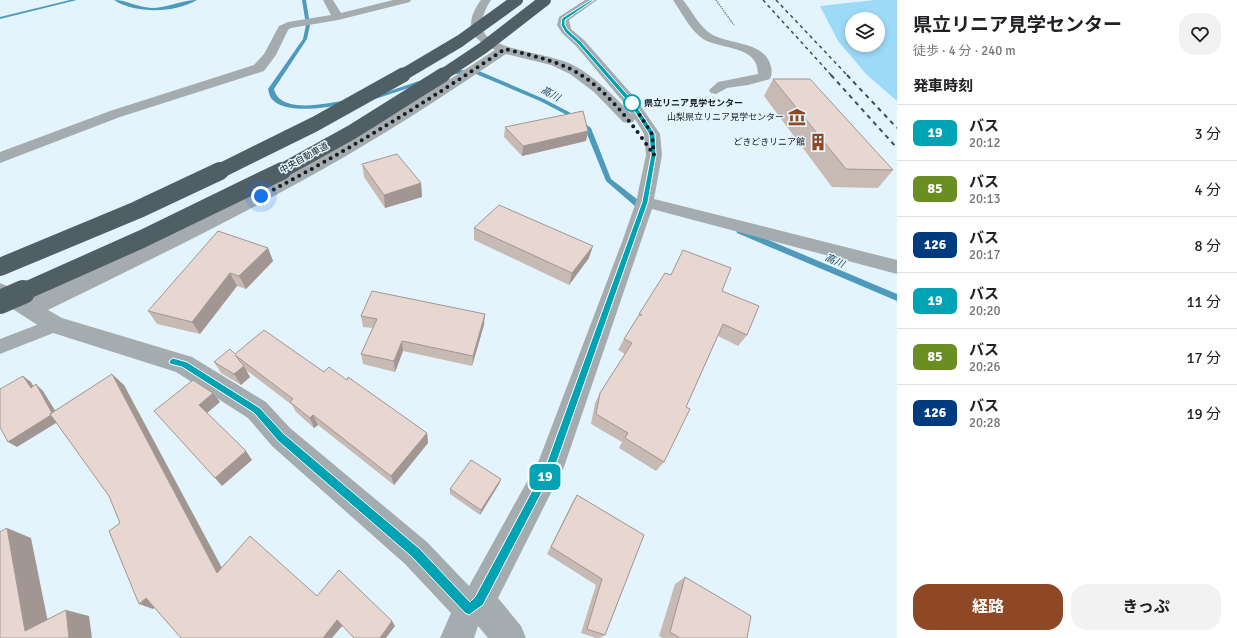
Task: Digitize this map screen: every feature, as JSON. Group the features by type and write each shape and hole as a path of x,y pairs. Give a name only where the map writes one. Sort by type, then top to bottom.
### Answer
{"highway":[{"path":"0,267 151,204 244,160 315,124 417,66 471,32 517,0"},
{"name":"中央自動車道","path":"0,302 87,265 205,211 296,164 383,114 448,73 545,0"}],"street":[{"path":"328,0 334,17"},
{"path":"0,158 115,114 259,68 270,55 283,28 288,25 334,17 406,0"},
{"path":"486,0 480,8 477,19 478,31 482,39 505,49 564,66 584,77 607,97 631,122 654,155"},
{"path":"468,616 550,467 645,202 654,155 652,134 631,102 580,43 566,31 563,25 563,19 592,0"},
{"path":"678,0 705,35 712,39 744,49 756,55 764,62 765,76 748,81 723,85 716,90"},
{"path":"30,309 172,241 286,183 382,128 505,49"},
{"path":"645,202 897,267"},
{"path":"0,291 55,325 184,364 257,410 281,438 416,553 468,616 509,638"}],"lane":[{"path":"0,347 55,325"}],"shaded area":[{"path":"875,0 897,0 897,101 867,75 847,52 885,52 885,12 845,12 845,49 838,41 820,6"}],"building":[{"path":"773,79 810,79 893,170 846,169"},
{"path":"583,111 588,131 523,146 505,127"},
{"path":"397,154 421,183 384,195 362,164"},
{"path":"499,205 593,246 572,273 474,228"},
{"path":"218,231 268,248 239,276 230,273 192,322 148,311"},
{"path":"683,250 731,268 722,291 759,306 747,335 723,324 686,407 690,409 664,462 625,438 628,433 596,414 600,393 632,343 624,339 639,315 642,315 639,314 665,273 671,275"},
{"path":"372,291 485,314 473,356 402,341 394,361 361,354 377,319 361,316"},
{"path":"264,330 324,372 329,367 347,380 348,377 427,433 391,476 313,415 310,418 290,402 293,399 235,355 244,366 234,374 214,362 230,349 235,354"},
{"path":"112,374 217,573 250,536 317,596 339,570 392,621 380,638 354,638 337,620 323,638 181,638 146,598 139,604 109,531 120,523 109,496 50,414"},
{"path":"23,376 31,388 36,384 52,413 8,442 0,427 0,389"},
{"path":"193,380 213,393 199,405 246,451 215,478 154,411"},
{"path":"471,460 501,479 481,510 450,489"},
{"path":"577,495 644,535 605,635 587,629 602,579 551,547"},
{"path":"7,528 25,631 66,610 69,638 0,638 0,532"},
{"path":"685,577 751,616 747,638 680,638 670,632"}],"waterway":[{"name":"高川","path":"0,18 75,0"},
{"name":"高川","path":"116,0 127,5 146,9 175,6 195,0"},
{"name":"高川","path":"304,0 308,25 305,39 271,89 273,96 280,103 298,107 348,102"},
{"name":"高川","path":"446,74 456,72 477,72 542,100 567,113 588,128 608,180 639,205 647,207"},
{"name":"高川","path":"372,98 419,83"},
{"name":"高川","path":"740,231 897,298"}],"railway":[{"path":"763,0 832,76"},
{"path":"776,0 848,76"},
{"path":"831,75 897,148"},
{"path":"847,75 897,128"}],"bus line":[{"name":"19","path":"173,361 184,364 257,410 281,438 416,553 469,609 474,606 479,601 550,467 607,306 632,242 645,202 654,155 652,134 631,102 580,43 566,31 563,25 563,19 592,0"}],"place":[{"name":"県立リニア見学センター","path":"632,103"},
{"name":"山梨県立リニア見学センター","path":"797,117"},
{"name":"どきどきリニア館","path":"818,142"}],"route":[{"path":"261,196 382,128 446,89 505,49 534,56 564,66 584,77 607,97 631,122 654,155 652,134 631,102 632,103"}]}
